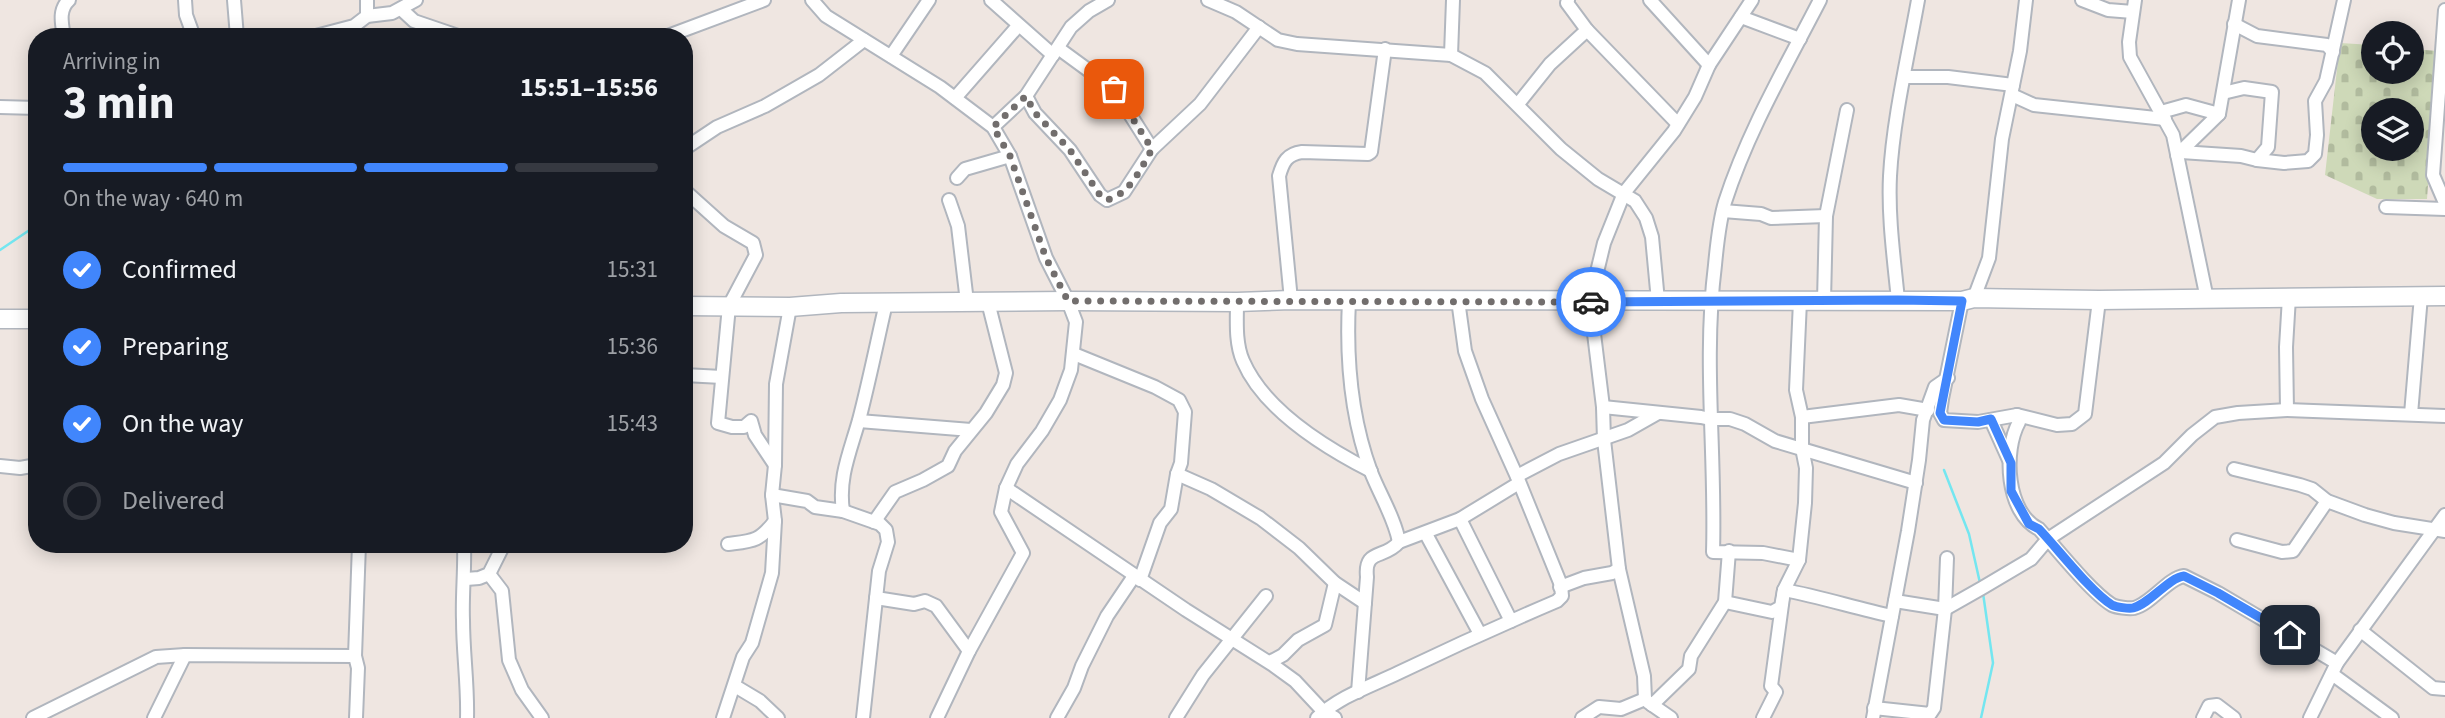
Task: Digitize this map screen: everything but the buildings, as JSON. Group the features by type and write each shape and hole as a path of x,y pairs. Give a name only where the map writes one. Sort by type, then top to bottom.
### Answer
{"main road":[{"path":"693,306 790,307 841,303 1068,301 1590,302 2445,296"},
{"path":"0,320 28,319"}],"street":[{"path":"63,28 61,18 64,5 69,0"},
{"path":"186,0 186,15 191,28"},
{"path":"234,0 236,28"},
{"path":"367,0 367,16"},
{"path":"346,28 354,26 367,16 392,13 416,0"},
{"path":"689,28 764,0"},
{"path":"811,0 826,16 955,98 993,127 1010,156 1046,258 1076,322 1071,370 1060,400 1042,431 1017,464 1006,488 1001,512 1023,554 969,651 937,718"},
{"path":"991,0 1008,6 1018,26 1114,89 1152,149"},
{"path":"993,127 1026,96 1071,27 1089,11 1108,0"},
{"path":"1208,0 1238,6 1259,27 1278,40 1297,44 1451,55 1485,73 1561,149 1598,179 1635,201 1646,218 1652,237 1658,301"},
{"path":"1451,55 1453,0"},
{"path":"1568,0 1567,3 1587,30 1678,124"},
{"path":"1650,0 1709,65"},
{"path":"1671,718 1648,702 1619,569 1590,302 1604,243 1624,194 1678,124 1695,97 1709,65 1752,0"},
{"path":"1799,560 1763,553 1713,552 1715,508 1710,419 1710,301 1723,211 1746,145 1820,0"},
{"path":"1898,300 1890,176 1918,0"},
{"path":"2026,0 2020,51 2002,139 1989,258 1968,300 1950,359 1940,413 1944,420 1978,422 2017,415 2057,425 2072,424 2085,415 2099,300"},
{"path":"2082,0 2108,10 2134,6 2129,41 2130,57 2173,135 2207,299"},
{"path":"2179,154 2219,114 2238,0"},
{"path":"2179,154 2241,156 2284,163 2308,161 2315,154 2315,102 2326,81 2344,0"},
{"path":"891,56 928,1"},
{"path":"401,9 414,21 435,28"},
{"path":"2445,10 2433,175 2445,203"},
{"path":"1741,17 1800,39"},
{"path":"2234,24 2257,36 2327,45 2333,52"},
{"path":"955,98 1018,26"},
{"path":"1026,96 1035,113 1070,150 1100,195 1107,200 1124,192 1152,149 1200,104 1259,27"},
{"path":"1518,104 1550,64 1587,30"},
{"path":"693,143 717,127 765,106 819,75 864,40"},
{"path":"1291,300 1279,176 1283,163 1293,153 1371,152 1385,49"},
{"path":"1905,77 1948,78 2013,90 2034,105 2163,116 2186,105 2219,114"},
{"path":"2223,93 2244,88 2272,92 2268,146 2256,160"},
{"path":"0,107 28,108"},
{"path":"1825,301 1826,216 1847,110"},
{"path":"957,178 965,169 1010,156"},
{"path":"693,198 724,226 753,243 756,254 729,306 718,423 744,427 751,421 755,435 775,465"},
{"path":"949,200 958,226 967,302"},
{"path":"2386,207 2445,209"},
{"path":"1723,211 1771,218 1826,216"},
{"path":"2411,414 2421,296"},
{"path":"2287,410 2286,347 2289,297"},
{"path":"1006,488 1137,578 1270,662 1295,681 1325,716 1358,692 1557,601 1562,596 1561,585 1482,400 1465,351 1458,300"},
{"path":"1349,301 1351,385 1363,448 1399,542"},
{"path":"1725,602 1772,612 1781,607 1784,590 1799,560 1806,491 1802,417 1796,390 1800,301"},
{"path":"874,522 895,492 948,466 1003,385 1006,373 988,302"},
{"path":"1237,302 1237,330 1242,360 1264,392 1331,451 1371,471"},
{"path":"843,511 842,476 859,421 886,303"},
{"path":"723,718 743,657 752,643 772,573 776,384 790,307"},
{"path":"1057,718 1107,616 1137,578 1160,523 1171,509 1181,463 1185,412 1179,400 1155,387 1073,354"},
{"path":"693,375 722,377"},
{"path":"1947,558 1945,609 1932,712 1922,715 1874,713 1916,483 1923,420 1935,387 1948,378"},
{"path":"1802,417 1899,405 1927,410"},
{"path":"1603,407 1730,419 1775,441 1916,483"},
{"path":"1895,601 1945,609 2031,559 2048,539 2164,463 2215,417 2287,410 2445,416"},
{"path":"1358,692 1368,560 1394,549 1399,542 1460,519 1559,454 1628,430 1658,412"},
{"path":"2017,415 2020,419 2011,440 2011,491 2029,524 2039,529 2114,606 2134,608 2184,576 2218,593 2334,669 2392,718"},
{"path":"1991,419 2011,463"},
{"path":"859,421 971,430"},
{"path":"1353,462 1363,448"},
{"path":"0,466 28,467"},
{"path":"2234,469 2312,489 2327,501 2394,523 2440,530"},
{"path":"1177,474 1211,489 1260,518 1299,548 1335,583 1365,603"},
{"path":"772,495 807,502 815,507 843,511 880,524 886,530 888,542 878,571 863,718"},
{"path":"2237,540 2282,552 2293,551 2327,501"},
{"path":"2309,718 2334,669 2360,631 2440,530 2445,515"},
{"path":"1460,519 1511,621"},
{"path":"728,544 754,541 765,535 775,521"},
{"path":"1426,534 1480,634"},
{"path":"1582,718 1599,707 1621,709 1648,702 1689,669 1690,656 1725,602 1729,551"},
{"path":"356,718 359,553"},
{"path":"465,553 466,579 463,617 468,687 467,718"},
{"path":"466,579 489,574 499,553"},
{"path":"1560,587 1619,569"},
{"path":"489,574 502,591 509,660 522,691 542,718"},
{"path":"1270,662 1283,655 1298,640 1325,625 1335,583"},
{"path":"1784,590 1892,616"},
{"path":"1763,718 1776,692 1771,685 1784,590"},
{"path":"1176,718 1231,638 1266,596"},
{"path":"876,598 914,604 925,601 936,606 969,651"},
{"path":"2360,631 2432,688 2445,689"},
{"path":"154,718 185,655"},
{"path":"33,718 156,657 355,656"},
{"path":"734,686 760,701 778,718"},
{"path":"2203,718 2209,706 2217,705 2234,718"}],"green space":[{"path":"2340,43 2361,44 2361,84 2424,84 2424,50 2438,51 2427,199 2377,199 2325,175"}],"waterway":[{"path":"0,250 28,231"},
{"path":"1944,470 1969,534 1980,583"},
{"path":"1981,718 1993,663 1983,593"}],"way so far":[{"path":"1114,89 1152,149 1124,192 1114,198 1107,200 1100,195 1070,150 1035,113 1026,96 993,127 1010,156 1046,258 1068,301 1591,302"}],"route":[{"path":"1591,302 1962,301 1940,413 1944,420 1978,422 1991,419 2011,463 2011,491 2029,524 2039,529 2114,606 2134,608 2184,576 2290,635"}]}
